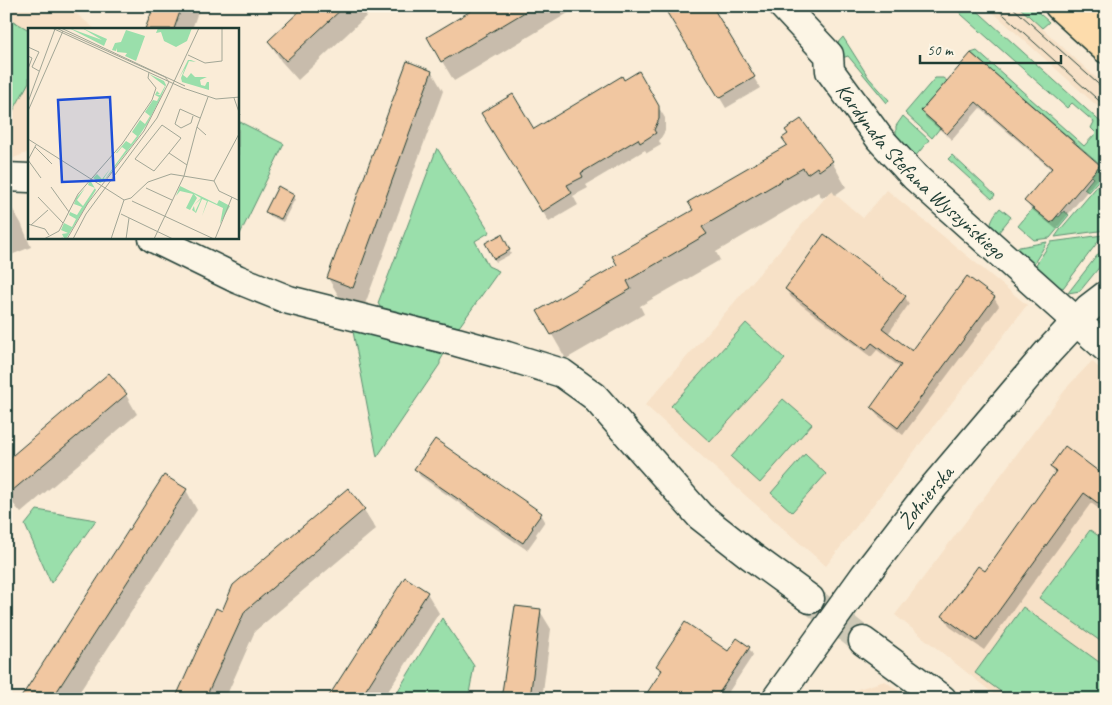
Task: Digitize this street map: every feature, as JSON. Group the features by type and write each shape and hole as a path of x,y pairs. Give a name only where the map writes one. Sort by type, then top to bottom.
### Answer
{"main road":[{"path":"1059,6 1106,49"},
{"path":"1097,6 1106,14"}],"street":[{"name":"Kardynała Stefana Wyszyńskiego","path":"783,6 829,55 830,71 880,139 915,177 1090,308 1106,348"},
{"path":"6,177 28,178"},
{"path":"155,239 237,279 290,300 466,344 562,373 594,396 700,516 810,599"},
{"name":"Żołnierska","path":"776,699 865,575 926,497 1048,352 1090,308 1106,280"},
{"path":"863,641 942,699"}],"shaded area":[{"path":"6,6 67,6 94,28 28,28 28,152 6,161"},
{"path":"986,6 1018,6 1106,87 1106,114"},
{"path":"887,190 1027,305 826,566 645,405 831,191 863,218"},
{"path":"1092,361 1106,375 1106,699 1000,699 895,615 1069,385"},
{"path":"885,681 910,699 850,699 858,689"}],"green space":[{"path":"954,6 972,6 1106,127 1106,172 1088,192 1084,189 1093,178 1091,176 1100,164 971,53 977,51 1084,146 1096,133 1091,128 1094,122 1072,103 1067,108"},
{"path":"1018,6 1031,6 1049,22 1042,28"},
{"path":"6,17 28,29 28,84 6,124"},
{"path":"843,37 869,78 889,100 887,103 848,56 839,59 834,47"},
{"path":"935,78 943,78 947,81 921,111 940,128 932,138 905,113"},
{"path":"903,116 929,140 914,158 896,136 896,126"},
{"path":"239,122 284,144 239,234"},
{"path":"437,148 490,232 475,241 488,266 499,271 459,327 380,307 378,303"},
{"path":"952,155 995,195 992,199 948,159"},
{"path":"1106,176 1106,230 1055,237 1060,230"},
{"path":"1000,208 1011,217 998,233 991,227 991,224"},
{"path":"1033,208 1051,223 1064,211 1069,215 1050,238 1034,240 1018,226"},
{"path":"1103,235 1063,288 1055,285 1035,266 1051,242"},
{"path":"1047,242 1033,265 1014,248"},
{"path":"1106,244 1106,259 1080,291 1068,293"},
{"path":"351,321 448,347 440,364 377,457"},
{"path":"746,323 785,359 710,442 671,406"},
{"path":"783,399 812,424 760,483 731,457"},
{"path":"805,454 826,474 792,512 771,493"},
{"path":"37,510 96,520 51,583 25,525"},
{"path":"1090,530 1106,541 1106,645 1039,598"},
{"path":"1023,607 1106,667 1106,699 1011,699 975,673"},
{"path":"442,618 474,666 468,699 393,699"}],"building":[{"path":"154,6 182,6 174,28 145,28"},
{"path":"305,6 345,6 286,61 268,41"},
{"path":"479,6 535,6 441,62 427,37"},
{"path":"663,6 712,6 755,77 719,98"},
{"path":"971,53 1100,165 1051,223 1024,201 1052,168 976,102 947,134 921,111"},
{"path":"407,61 432,71 353,288 327,278"},
{"path":"639,71 659,106 659,119 654,130 656,133 640,143 638,139 581,173 583,177 567,185 572,193 542,212 481,113 513,94 534,129 622,76 624,80"},
{"path":"801,119 833,161 819,171 817,167 807,174 803,168 702,227 707,234 627,281 631,289 551,335 537,311 617,265 612,256 693,210 688,202 787,145 782,138 788,134 785,130"},
{"path":"278,186 294,195 281,219 265,212"},
{"path":"502,234 510,250 494,259 485,243"},
{"path":"824,234 906,296 882,328 912,351 967,276 995,297 898,428 871,407 901,365 872,343 866,350 785,289"},
{"path":"109,373 127,394 6,496 6,461"},
{"path":"435,439 542,513 523,543 414,469"},
{"path":"1065,446 1106,477 1106,509 1084,493 977,641 942,616 978,566 985,571 1056,471 1050,467"},
{"path":"164,475 187,489 52,699 20,699"},
{"path":"348,488 365,509 245,611 205,699 175,699 216,608 222,611 233,585"},
{"path":"405,577 428,592 360,699 327,699"},
{"path":"515,606 541,609 530,699 501,699"},
{"path":"685,622 728,651 737,638 750,647 715,699 643,699 662,670 656,666"}],"tunnel":[{"path":"810,599 863,641"}],"tram line":[{"path":"994,6 1106,107"},
{"path":"1011,6 1106,91"}]}
